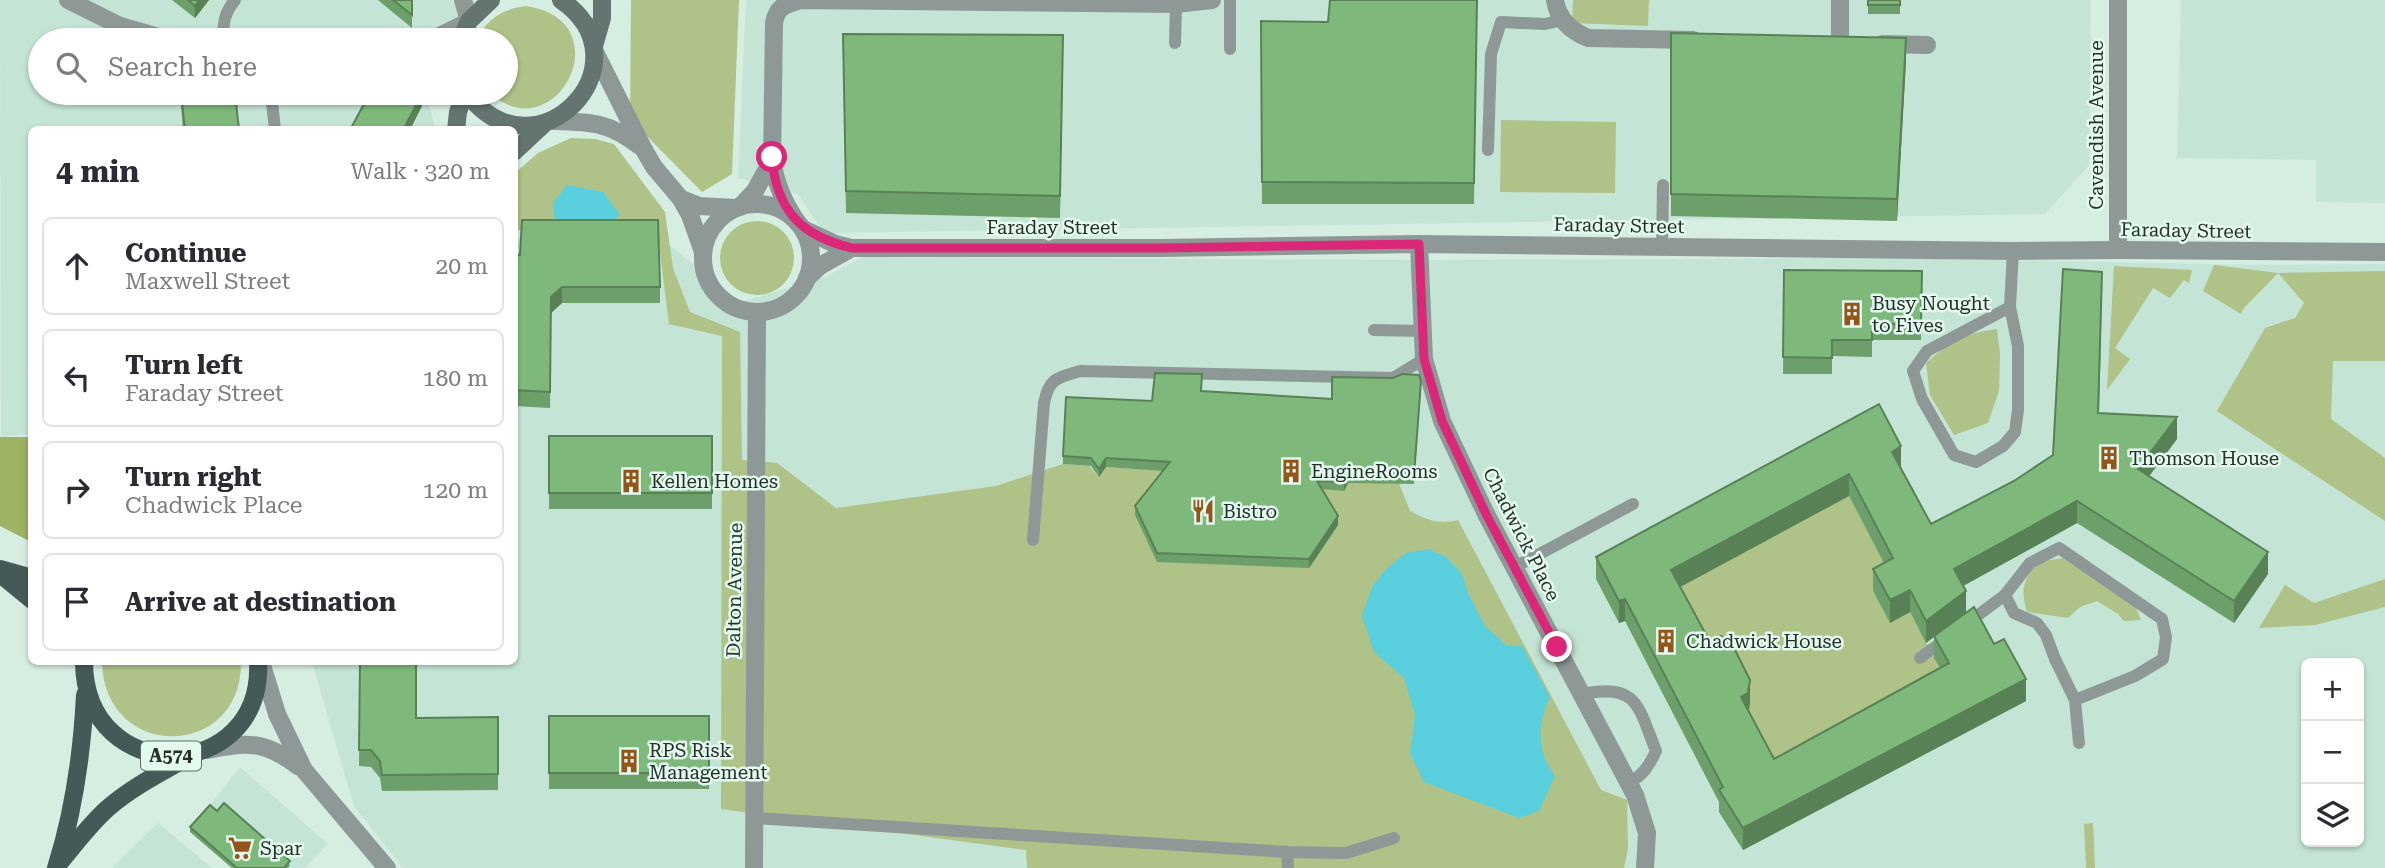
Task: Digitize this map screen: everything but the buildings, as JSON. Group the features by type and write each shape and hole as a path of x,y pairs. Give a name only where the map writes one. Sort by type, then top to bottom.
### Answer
{"main road":[{"path":"0,569 28,577"},
{"path":"0,574 28,597"},
{"name":"A574","path":"76,665 97,716 117,738 144,752 173,756 199,752"},
{"name":"A574","path":"57,867 76,793 82,747 84,665"},
{"name":"A574","path":"57,867 87,828 110,806 230,734 244,718 256,689 260,665"}],"street":[{"path":"68,0 90,5 127,28"},
{"path":"463,0 469,21 466,28"},
{"path":"455,28 469,21 491,0"},
{"path":"561,0 573,8 586,24 594,48 643,148 666,184 681,199 699,236 710,283 718,295 729,304 757,312 773,310 787,303 799,292 811,266 808,240 783,201 775,181 772,160 774,23 780,3 801,0 1176,5 1212,0"},
{"path":"518,148 548,122 569,111 583,96 591,79 594,48 602,18 602,0"},
{"path":"1555,0 1562,20 1579,34 1600,40 1716,40"},
{"path":"1840,0 1847,43 1927,45"},
{"name":"Cavendish Avenue","path":"2118,0 2118,250"},
{"path":"456,126 461,105"},
{"path":"477,105 492,117 512,125 584,121 606,125 643,148"},
{"path":"681,199 699,206 738,208 755,191 772,160"},
{"path":"704,255 706,240 713,227 723,216 738,208 755,204 771,206 785,212 800,225"},
{"name":"Faraday Street","path":"800,225 827,241 852,248 1161,248 1419,244 2385,252"},
{"name":"Chadwick Place","path":"1419,244 1424,359 1442,421 1486,514 1629,783 1647,833 1645,868"},
{"name":"Faraday Street","path":"807,278 820,266 852,248"},
{"name":"Dalton Avenue","path":"754,868 757,312"},
{"path":"261,665 276,714 304,770"},
{"path":"199,752 235,744 263,745 282,753 304,770 387,868"}],"lane":[{"path":"223,28 228,9 235,0"},
{"path":"1230,0 1230,49"},
{"path":"1175,43 1176,5"},
{"path":"1488,150 1491,54 1501,22 1545,24 1562,20"},
{"path":"272,105 275,126"},
{"path":"1662,247 1663,185"},
{"path":"2010,307 1927,351 1913,371 1922,399 1955,455 1962,459 1976,462 2003,446 2015,432 2018,410 2018,346 2010,307 2013,251"},
{"path":"1374,330 1423,331"},
{"path":"1034,541 1044,403 1048,387 1058,377 1080,371 1393,378 1424,359"},
{"path":"1516,567 1633,504"},
{"path":"1920,658 2005,595 2030,563 2059,548 2162,619 2166,637 2163,659 2135,676 2075,700"},
{"path":"2005,595 2014,613 2036,624 2046,635 2075,700 2079,743"},
{"path":"1582,694 1604,690 1621,692 1634,700 1656,751 1650,765 1640,777 1629,783"},
{"path":"754,818 1287,852 1346,853 1394,838"},
{"path":"1287,852 1288,868"}],"shaded area":[{"path":"0,0 488,0 465,28 28,28 28,105 429,105 435,126 28,126 28,434 1,437"},
{"path":"746,0 2091,0 2089,165 2045,214 824,233 798,194 738,178"},
{"path":"2181,0 2385,0 2385,203 2316,202 2316,160 2177,158"},
{"path":"522,236 658,236 741,302 825,277 863,257 1433,260 1897,258 2262,265 2385,264 2385,868 403,868 354,806 313,665 518,665 518,240"},
{"path":"240,767 328,844 305,868 231,868 190,831"},
{"path":"158,823 212,868 112,868"}],"green space":[{"path":"631,0 739,0 732,174 702,192 630,119"},
{"path":"1573,0 1649,0 1648,26 1572,23"},
{"path":"525,6 555,16 571,34 575,55 570,77 557,95 538,107 511,105 518,105 518,28 484,28 496,16"},
{"path":"1501,120 1616,122 1615,193 1500,192"},
{"path":"571,138 595,139 614,144 665,212 673,268 690,312 740,332 742,460 777,463 836,508 996,486 1063,464 1089,466 1099,477 1106,467 1170,471 1317,489 1348,483 1399,483 1410,511 1433,521 1458,520 1601,790 1627,800 1628,848 1624,868 1027,868 1026,850 721,809 722,336 669,324 658,236 518,230 518,170 538,153"},
{"path":"757,221 778,227 788,237 794,258 788,279 778,289 757,295 736,289 726,279 720,258 726,237 736,227"},
{"path":"2214,265 2278,273 2241,314 2203,291"},
{"path":"2114,266 2192,270 2189,283 2184,280 2170,298 2153,288 2115,348 2130,359 2107,390"},
{"path":"2385,271 2385,361 2333,361 2331,419 2385,458 2385,521 2217,411 2265,328 2295,318 2304,303 2278,273"},
{"path":"1997,329 2000,354 1999,391 1988,423 1954,435 1930,395 1926,363 1958,339"},
{"path":"0,437 28,437 28,540 0,526"},
{"path":"1849,496 1903,598 1873,591 1890,622 1906,605 1949,685 1774,781 1721,658 1671,592"},
{"path":"2063,558 2136,608 2141,620 2124,621 2097,601 2080,607 2068,618 2027,612 2023,590 2029,575 2038,562"},
{"path":"2385,579 2385,607 2315,625 2259,628 2285,585 2314,603"},
{"path":"103,665 240,665 235,694 220,717 198,731 173,736 147,732 125,718 109,695"},
{"path":"2093,823 2095,868 2086,868 2084,824"}],"water":[{"path":"567,185 603,192 620,215 605,226 555,221 553,203"},
{"path":"1428,549 1446,557 1462,574 1468,593 1485,626 1506,645 1522,646 1550,697 1540,737 1544,757 1555,776 1539,811 1519,818 1424,782 1410,753 1415,715 1404,678 1374,652 1362,616 1372,587 1386,569 1406,553"}],"place":[{"name":"Busy Nought to Fives","path":"1852,314"},
{"name":"Thomson House","path":"2109,458"},
{"name":"EngineRooms","path":"1291,471"},
{"name":"Kellen Homes","path":"631,481"},
{"name":"Bistro","path":"1203,511"},
{"name":"Chadwick House","path":"1666,641"},
{"name":"RPS Risk Management","path":"629,761"},
{"name":"Spar","path":"240,848"}],"route":[{"path":"772,157 775,181 783,201 803,229 835,244 852,248 1161,248 1419,244 1424,359 1442,421 1486,514 1557,647"}]}
